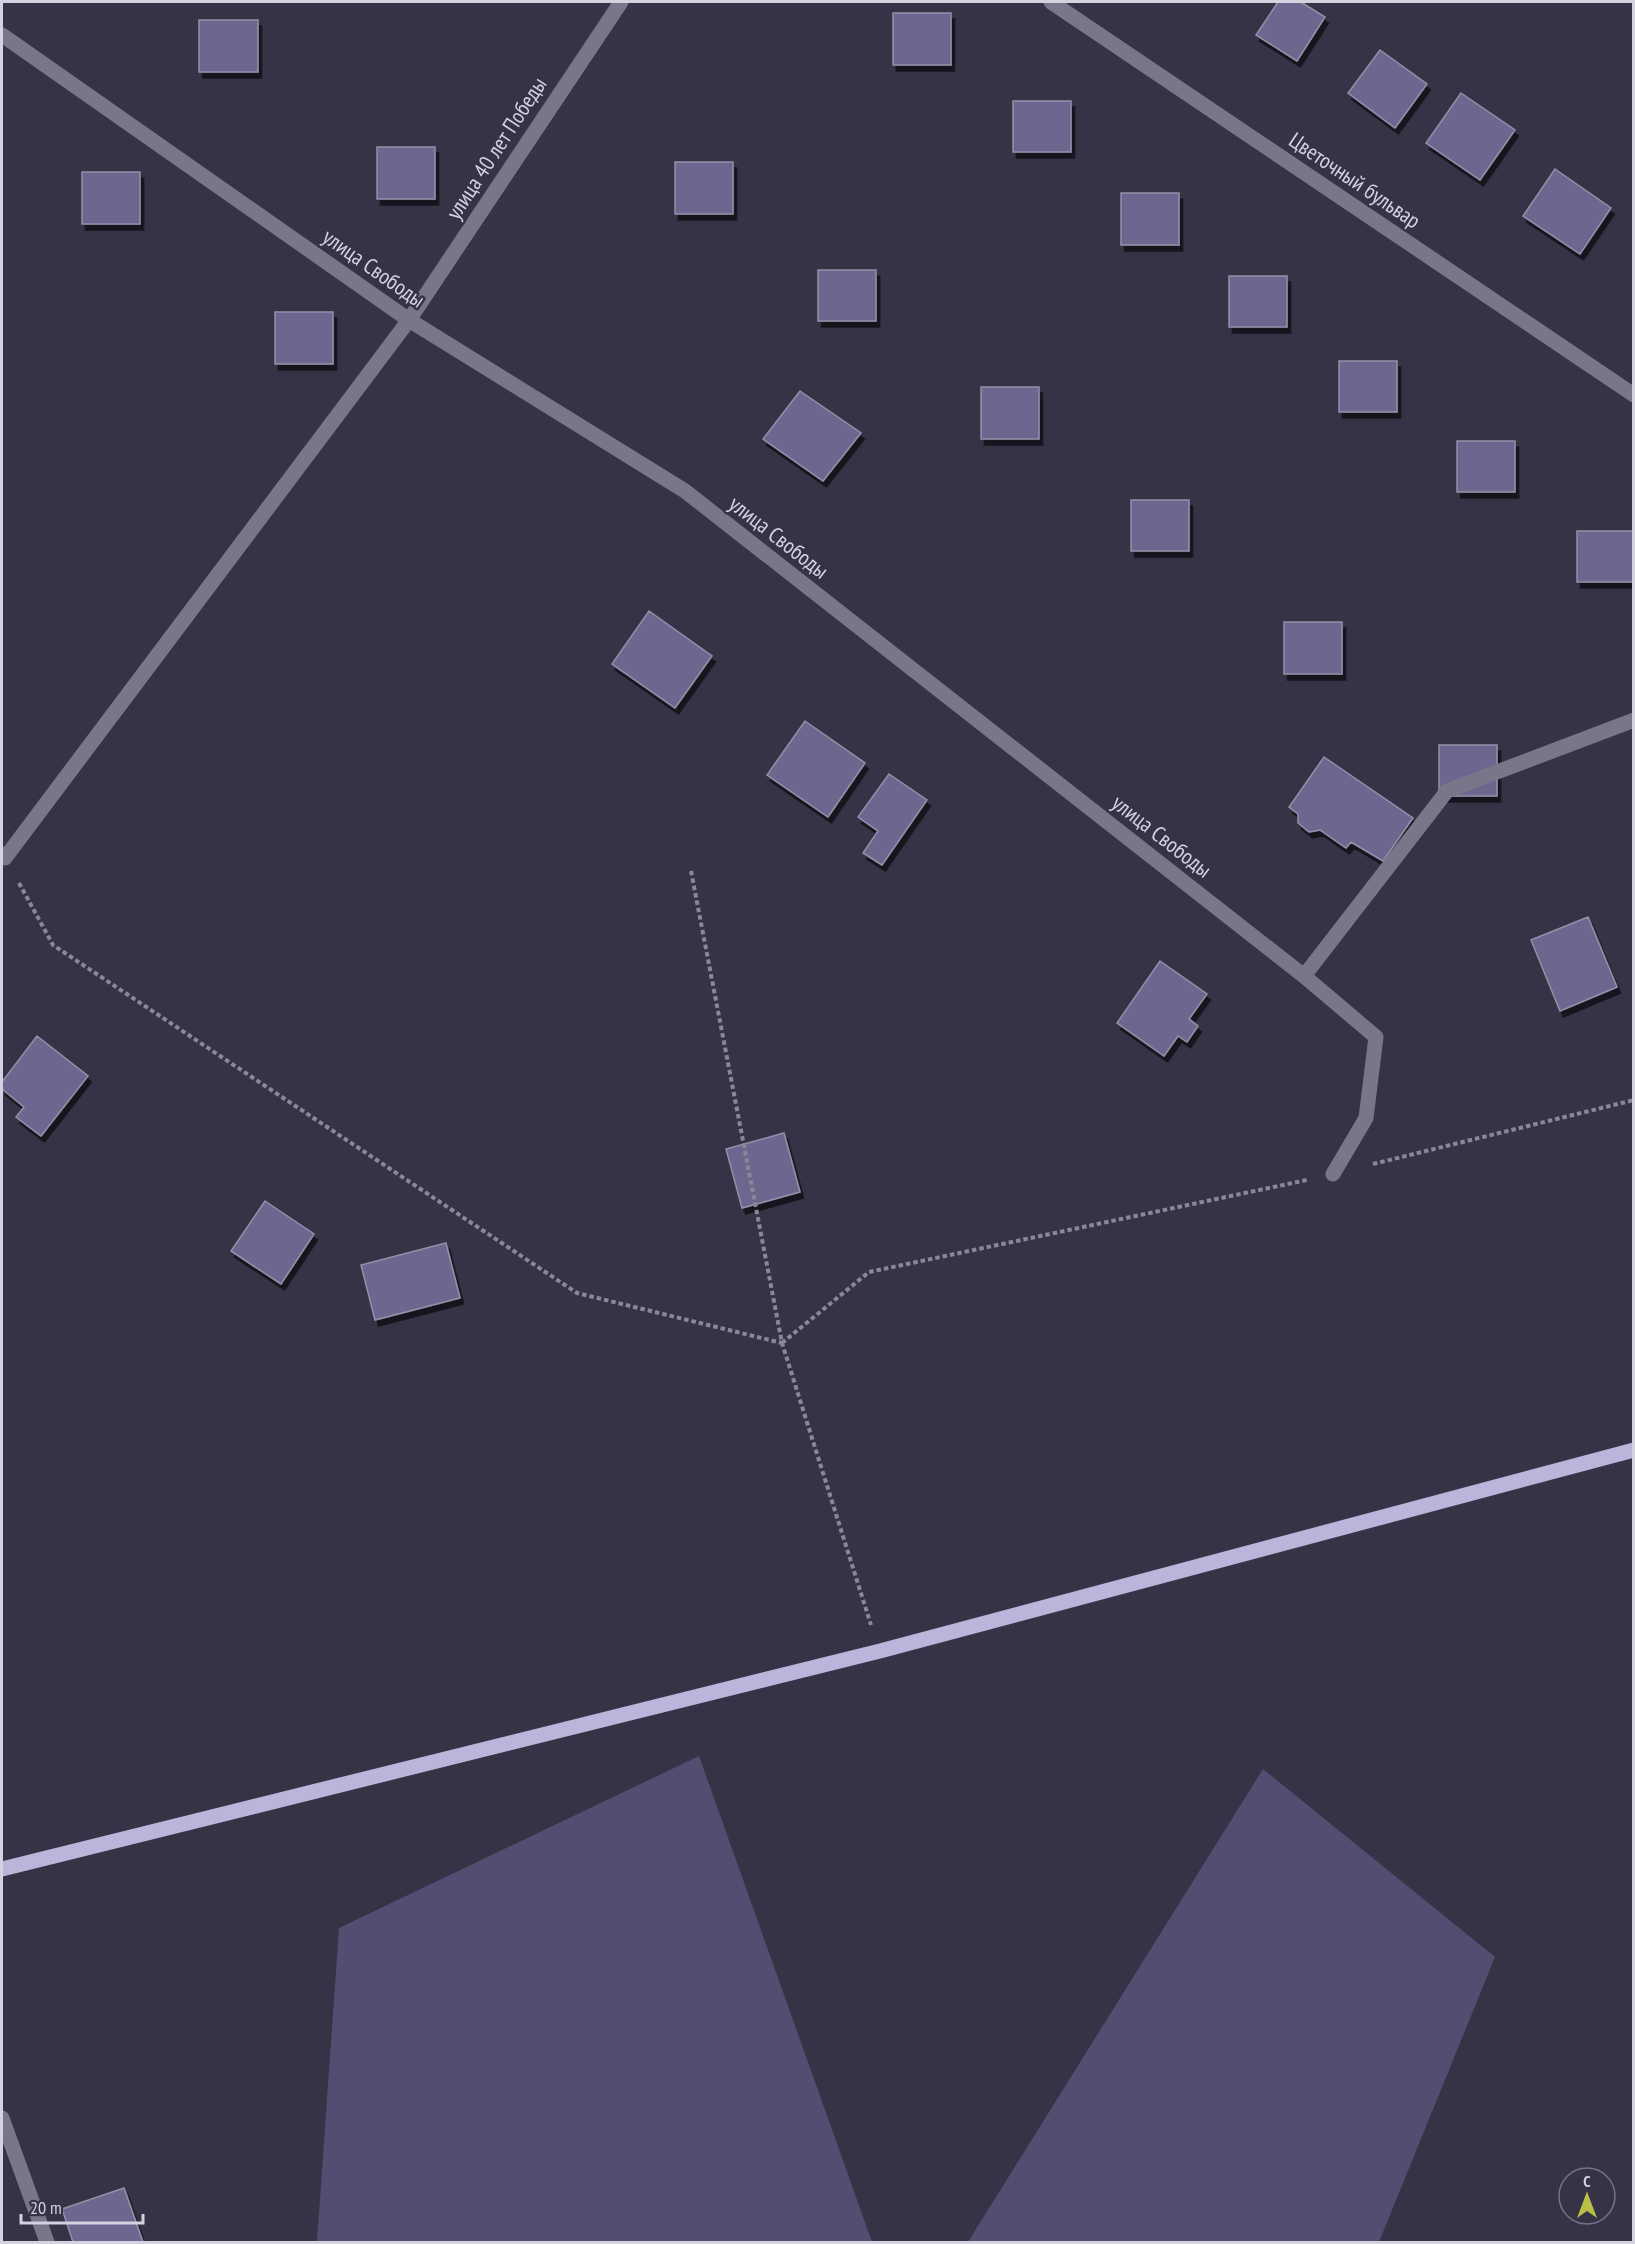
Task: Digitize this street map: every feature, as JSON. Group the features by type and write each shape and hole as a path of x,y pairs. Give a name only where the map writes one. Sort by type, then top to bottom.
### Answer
{"main road":[{"path":"2,1869 880,1651 1634,1450"}],"street":[{"name":"улица 40 лет Победы","path":"3,856 409,320 621,2"},
{"name":"Цветочный бульвар","path":"1051,2 1634,395"},
{"name":"улица Свободы","path":"2,35 409,320 685,491 1304,976 1376,1037 1366,1118 1332,1174"},
{"path":"1304,976 1447,791 1634,720"},
{"path":"2,2118 47,2242"}],"path":[{"path":"3,856 53,945 577,1293 782,1343"},
{"path":"691,871 782,1343 880,1651"},
{"path":"782,1343 869,1272 1332,1174 1634,1100"}],"shaded area":[{"path":"699,1756 872,2242 317,2242 339,1928"},
{"path":"1263,1769 1495,1957 1379,2242 968,2242"}],"building":[{"path":"1278,2 1301,2 1325,17 1297,61 1256,35"},
{"path":"893,13 951,13 951,65 893,65"},
{"path":"199,20 258,20 258,72 199,72"},
{"path":"1380,50 1427,84 1395,128 1348,93"},
{"path":"1461,93 1515,130 1480,180 1426,143"},
{"path":"1013,101 1071,101 1071,152 1013,152"},
{"path":"377,147 435,147 435,199 377,199"},
{"path":"675,162 733,162 733,214 675,214"},
{"path":"1555,169 1611,208 1580,254 1523,216"},
{"path":"82,172 140,172 140,224 82,224"},
{"path":"1121,193 1179,193 1179,245 1121,245"},
{"path":"818,270 876,270 876,321 818,321"},
{"path":"1229,276 1287,276 1287,327 1229,327"},
{"path":"275,312 333,312 333,364 275,364"},
{"path":"1339,361 1397,361 1397,412 1339,412"},
{"path":"981,387 1039,387 1039,439 981,439"},
{"path":"800,391 861,433 823,481 763,439"},
{"path":"1457,441 1515,441 1515,492 1457,492"},
{"path":"1131,500 1189,500 1189,551 1131,551"},
{"path":"1577,531 1634,531 1634,582 1577,582"},
{"path":"649,611 712,656 675,708 612,664"},
{"path":"1284,622 1342,622 1342,674 1284,674"},
{"path":"805,721 865,763 828,817 767,775"},
{"path":"1439,745 1497,745 1497,796 1439,796"},
{"path":"1324,757 1413,818 1383,861 1351,842 1346,848 1320,830 1309,832 1298,823 1298,814 1289,807"},
{"path":"889,774 927,800 882,865 863,853 878,831 858,817"},
{"path":"1588,917 1617,987 1560,1011 1531,940"},
{"path":"1160,961 1207,994 1189,1019 1198,1026 1187,1042 1178,1036 1164,1056 1117,1023"},
{"path":"37,1036 88,1076 41,1136 16,1117 24,1107 2,1089 2,1082"},
{"path":"784,1133 800,1192 742,1208 726,1149"},
{"path":"265,1201 314,1234 281,1284 231,1251"},
{"path":"446,1243 460,1298 375,1320 361,1265"},
{"path":"124,2188 143,2242 73,2242 62,2209"}]}
